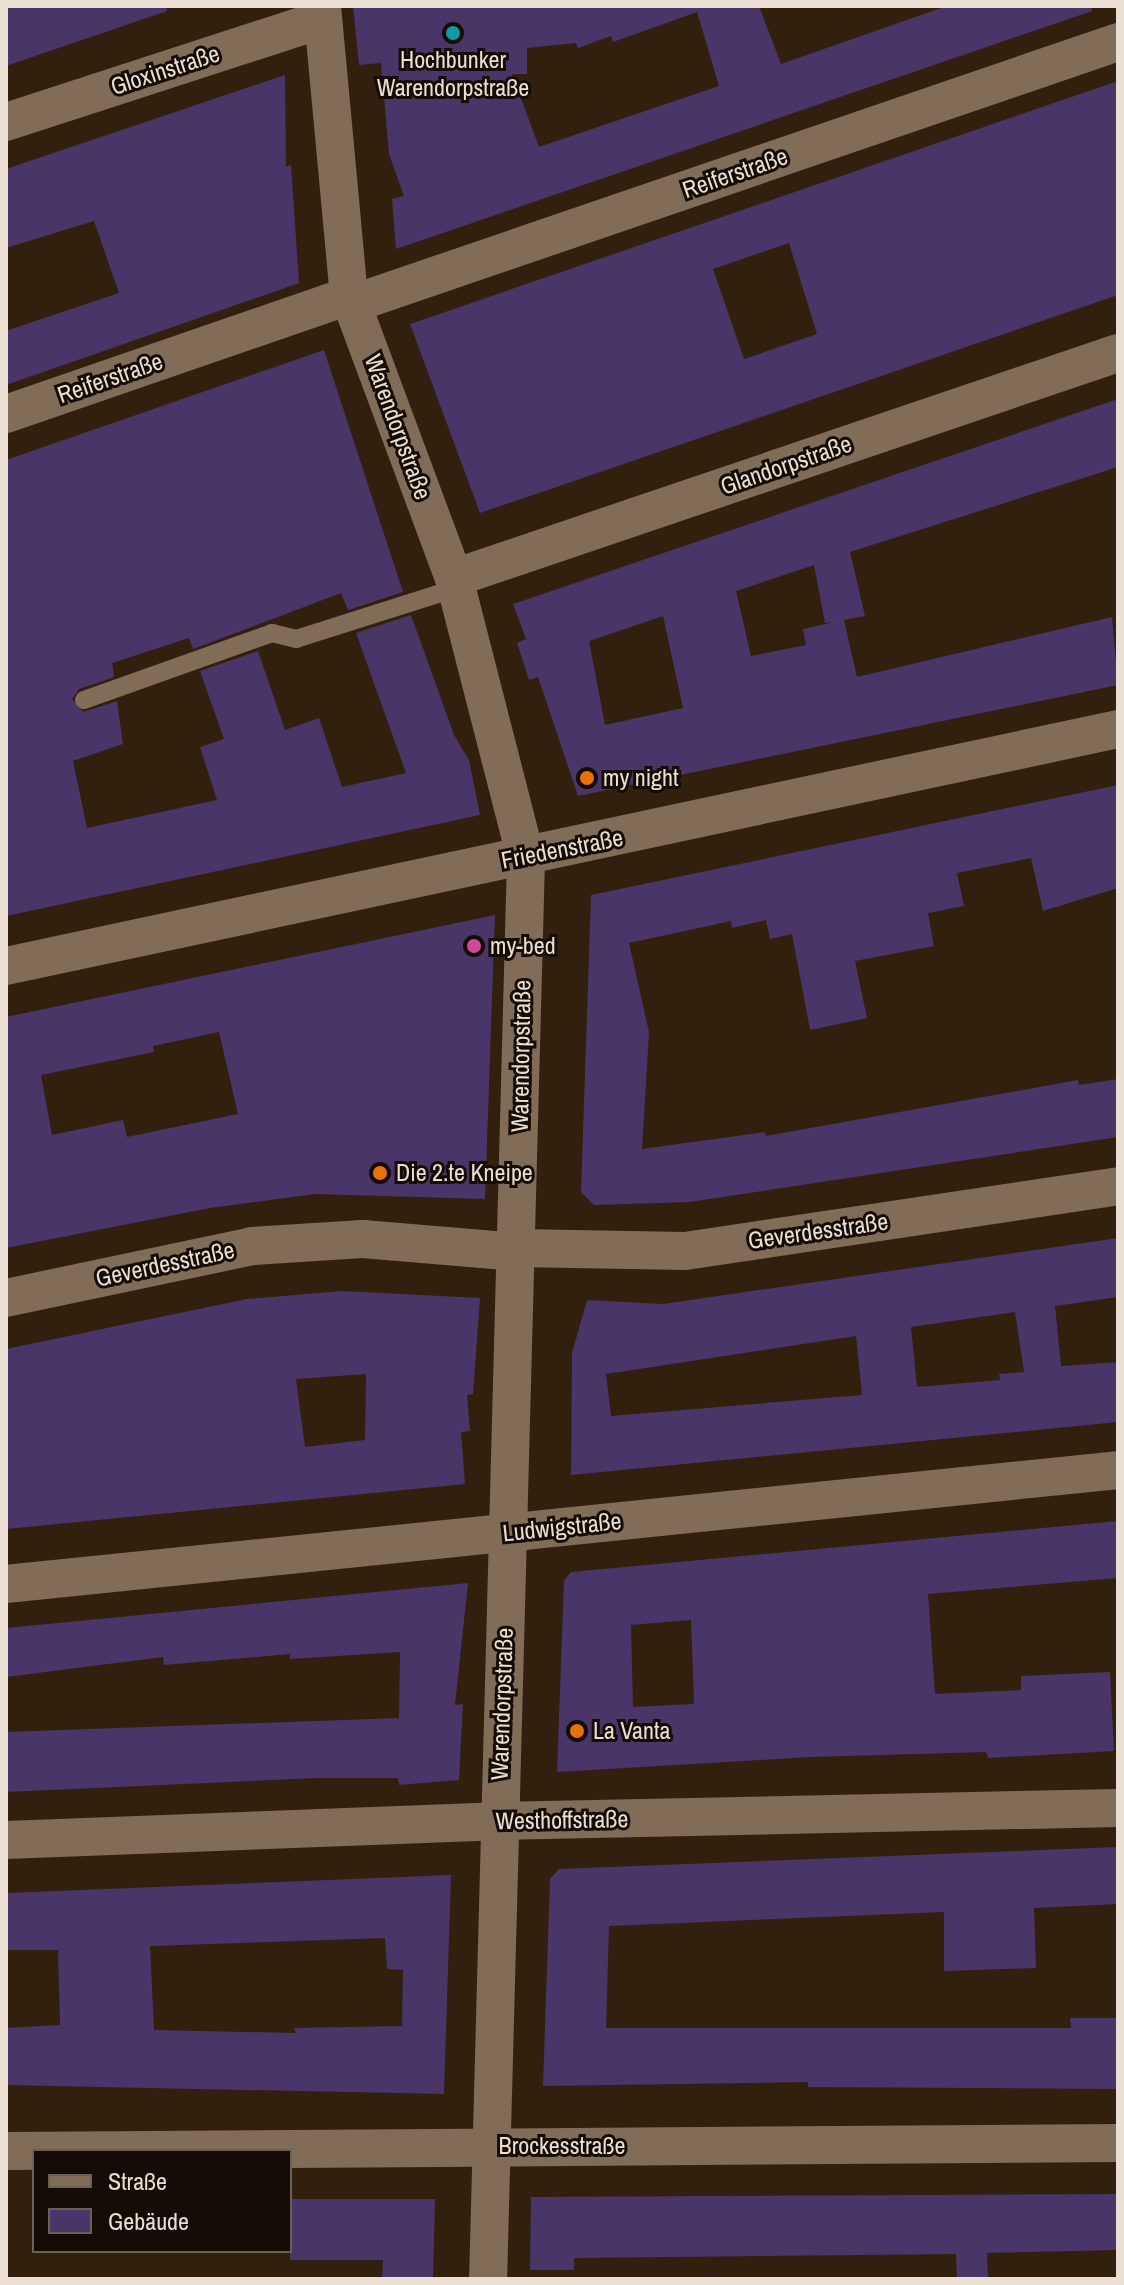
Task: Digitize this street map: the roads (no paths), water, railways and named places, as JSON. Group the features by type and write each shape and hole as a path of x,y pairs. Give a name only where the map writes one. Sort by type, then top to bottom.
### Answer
{"street":[{"name":"Gloxinstraße","path":"6,122 322,12"},
{"name":"Warendorpstraße","path":"322,12 351,300 455,583 526,859 517,1250 497,1821 493,2147 488,2279"},
{"name":"Reiferstraße","path":"6,414 1118,42"},
{"name":"Glandorpstraße","path":"455,583 1118,353"},
{"name":"Friedenstraße","path":"6,966 448,870 526,859 1118,729"},
{"name":"Geverdesstraße","path":"6,1298 252,1246 363,1239 517,1250 685,1251 1118,1186"},
{"name":"Ludwigstraße","path":"6,1584 1118,1470"},
{"name":"Westhoffstraße","path":"6,1840 497,1821 1118,1808"},
{"name":"Brockesstraße","path":"250,2149 1118,2143"},
{"name":"Brockesstraße","path":"6,2151 32,2151"}],"lane":[{"path":"84,700 272,633 296,639 455,583"}],"place":[{"name":"Hochbunker Warendorpstraße","path":"453,33"},
{"name":"my night","path":"587,778"},
{"name":"my-bed","path":"474,946"},
{"name":"Die 2.te Kneipe","path":"380,1173"},
{"name":"La Vanta","path":"577,1731"}]}
